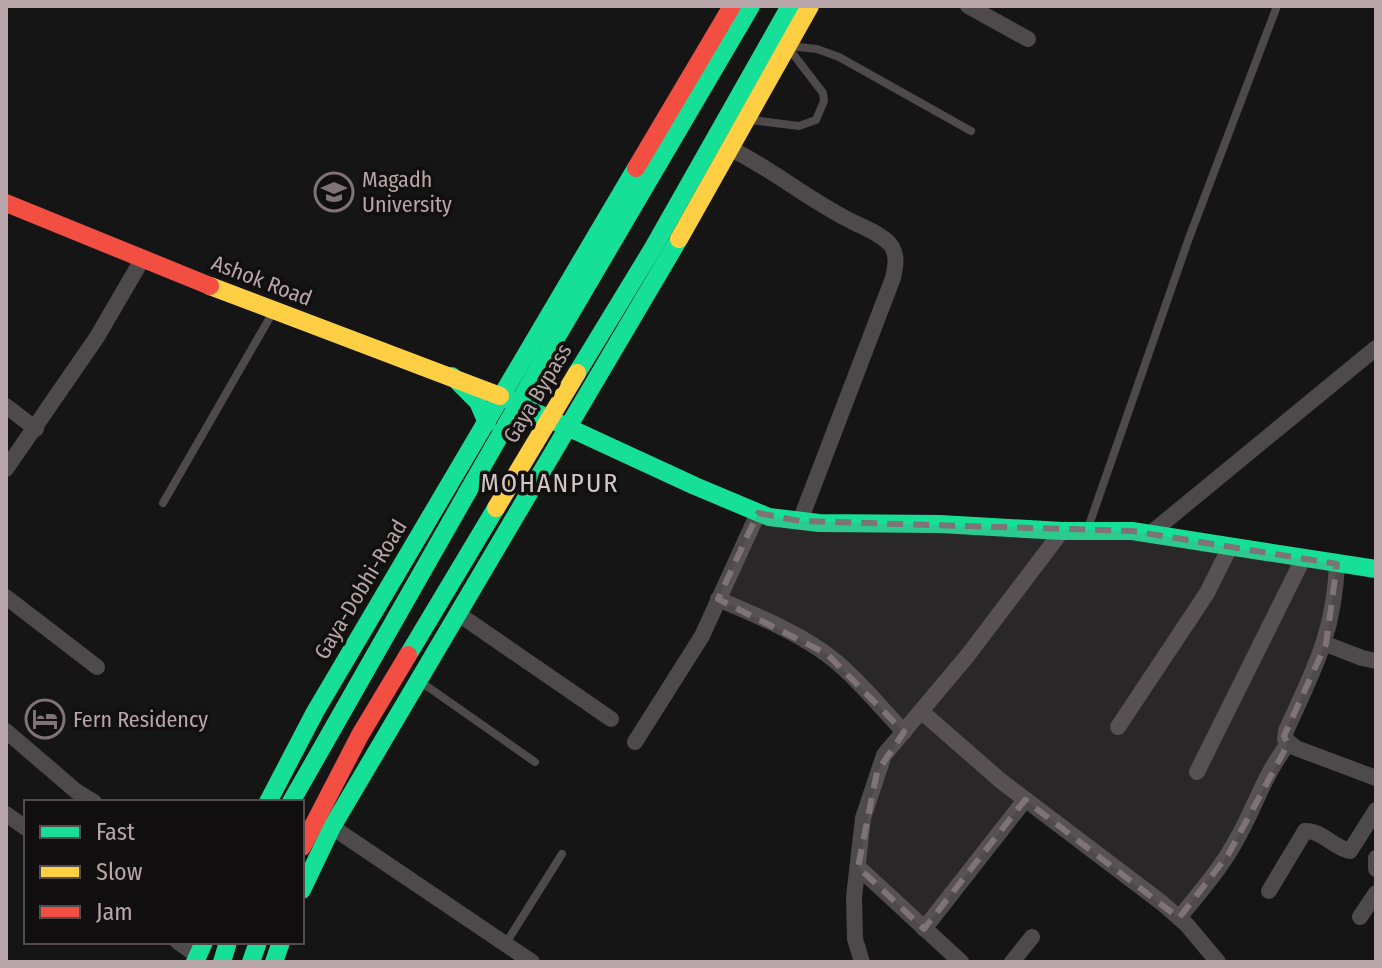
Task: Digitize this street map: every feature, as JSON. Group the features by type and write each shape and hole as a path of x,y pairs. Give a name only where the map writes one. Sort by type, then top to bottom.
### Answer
{"main road":[{"name":"Gaya-Dobhi-Road","path":"269,800 315,712 732,6"},
{"path":"292,800 545,357 751,6"},
{"name":"Gaya Bypass","path":"304,843 360,735 653,248 790,6"},
{"path":"304,886 332,827 731,149 810,6"},
{"name":"Ashok Road","path":"6,203 273,311 452,376 758,513 800,521 1151,533 1376,569"},
{"path":"452,376 478,402 487,423"}],"street":[{"path":"968,6 1028,39"},
{"path":"731,149 757,162 818,204 880,237 891,246 895,256 893,278 800,521"},
{"path":"6,469 97,337 143,258"},
{"path":"1151,533 1376,348"},
{"path":"6,406 36,429"},
{"path":"635,742 694,652 758,513"},
{"path":"862,962 853,921 863,818 884,755 922,712 1062,531"},
{"path":"1118,727 1207,593 1230,547"},
{"path":"1197,772 1303,559"},
{"path":"1337,564 1332,618 1326,644 1285,739 1288,744 1376,778"},
{"path":"6,597 97,667"},
{"path":"718,599 773,624 827,654 904,732"},
{"path":"457,613 611,719"},
{"path":"1326,644 1376,661"},
{"path":"922,712 1025,800 1136,882 1179,918 1218,962"},
{"path":"6,731 91,800"},
{"path":"1179,918 1228,855 1267,772 1288,744"},
{"path":"924,929 1025,800"},
{"path":"1269,891 1305,831 1313,831 1343,850 1350,851 1376,810"},
{"path":"6,814 24,827"},
{"path":"332,827 532,962"},
{"path":"1376,858 1376,869"},
{"path":"858,867 961,962"},
{"path":"1360,917 1376,893"},
{"path":"1012,962 1032,937"}],"lane":[{"path":"1087,531 1189,238 1277,6"},
{"path":"747,119 799,126 816,120 824,101 823,93 787,46"},
{"path":"787,46 804,46 839,57 971,131"},
{"path":"163,503 273,311"},
{"path":"418,680 535,762"},
{"path":"506,943 562,854"}],"highlighted area":[{"path":"758,513 800,521 1132,531 1337,564 1326,644 1284,736 1288,744 1228,855 1179,918 1025,800 924,929 858,867 877,772 904,732 827,654 718,599"}],"traffic: fast":[{"path":"545,357 751,6"},
{"path":"577,373 653,248 790,6"},
{"path":"269,800 315,712 636,168"},
{"path":"304,886 332,827 679,239"},
{"path":"467,493 545,357"},
{"path":"452,376 478,402 487,423"},
{"path":"500,396 769,517 819,523 1132,531 1376,569"},
{"path":"292,800 467,493"},
{"path":"408,655 496,508"},
{"path":"195,962 203,944"},
{"path":"222,962 227,944"},
{"path":"251,962 257,944"},
{"path":"274,962 280,944"}],"traffic: slow":[{"path":"679,239 810,6"},
{"path":"210,286 500,396"},
{"path":"496,508 577,373"}],"traffic: jam":[{"path":"636,168 732,6"},
{"path":"6,203 210,286"},
{"path":"304,843 360,735 408,655"}],"place":[{"name":"Magadh University","path":"334,192"},
{"name":"Fern Residency","path":"45,719"}],"district":[{"name":"MOHANPUR","path":"550,483"}]}
